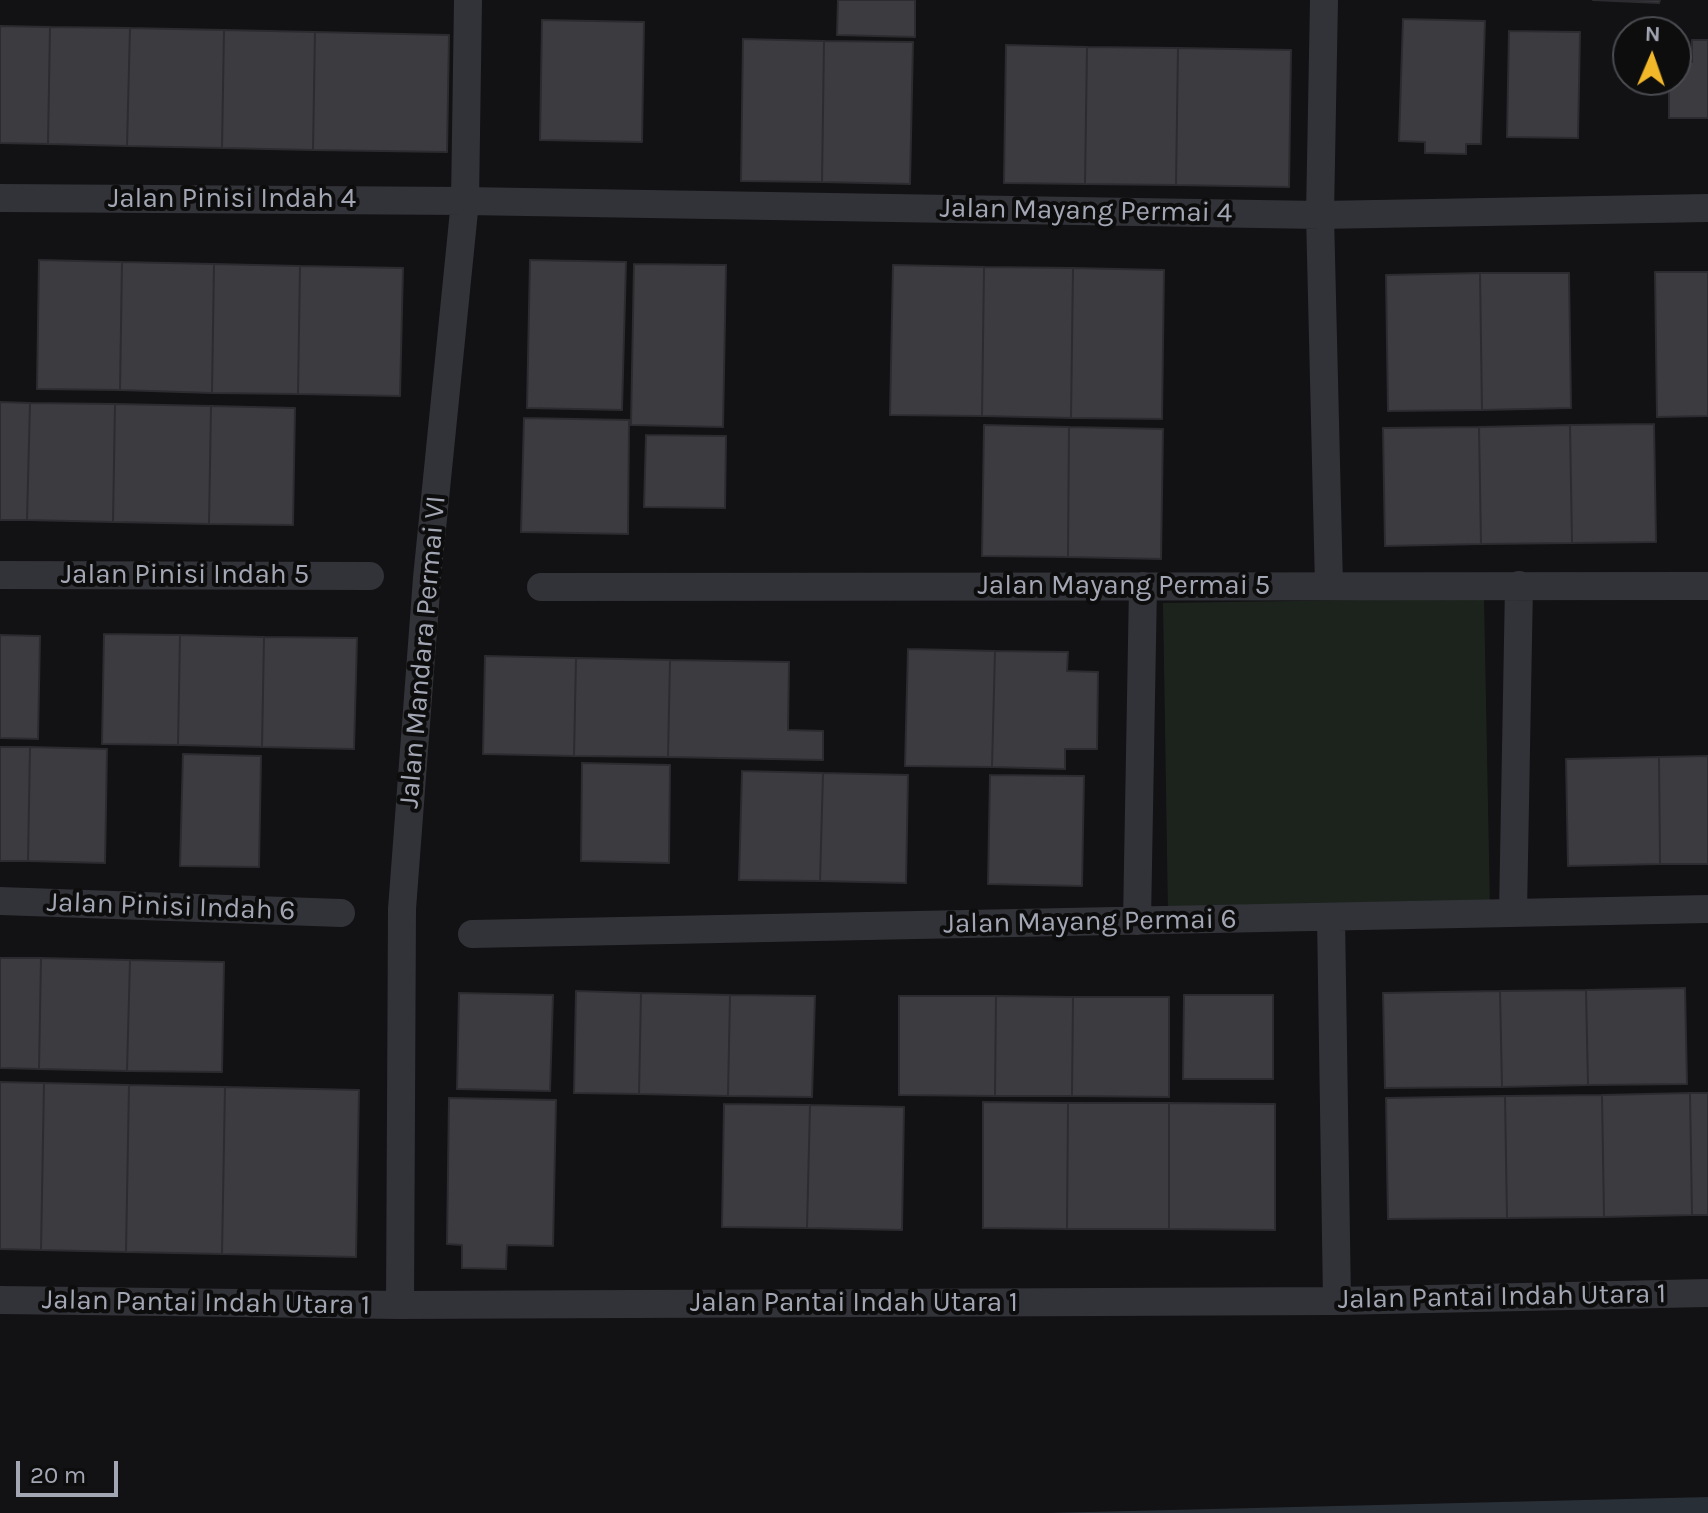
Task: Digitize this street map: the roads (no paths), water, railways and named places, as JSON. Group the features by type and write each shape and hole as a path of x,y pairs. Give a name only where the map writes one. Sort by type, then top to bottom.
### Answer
{"street":[{"name":"Jalan Mandara Permai VI","path":"400,1305 402,909 427,578 465,201 468,0"},
{"path":"1324,0 1320,215 1329,586"},
{"name":"Jalan Pinisi Indah 4","path":"0,198 465,201"},
{"name":"Jalan Mayang Permai 4","path":"465,201 1320,215 1708,208"},
{"name":"Jalan Pinisi Indah 5","path":"0,575 370,576"},
{"path":"1513,913 1519,585"},
{"path":"1137,921 1143,586"},
{"name":"Jalan Mayang Permai 5","path":"541,587 1708,586"},
{"name":"Jalan Pinisi Indah 6","path":"0,901 341,913"},
{"name":"Jalan Mayang Permai 6","path":"472,934 1708,909"},
{"path":"1331,917 1337,1301"},
{"name":"Jalan Pantai Indah Utara 1","path":"0,1300 400,1305 1337,1301 1708,1293"}]}
